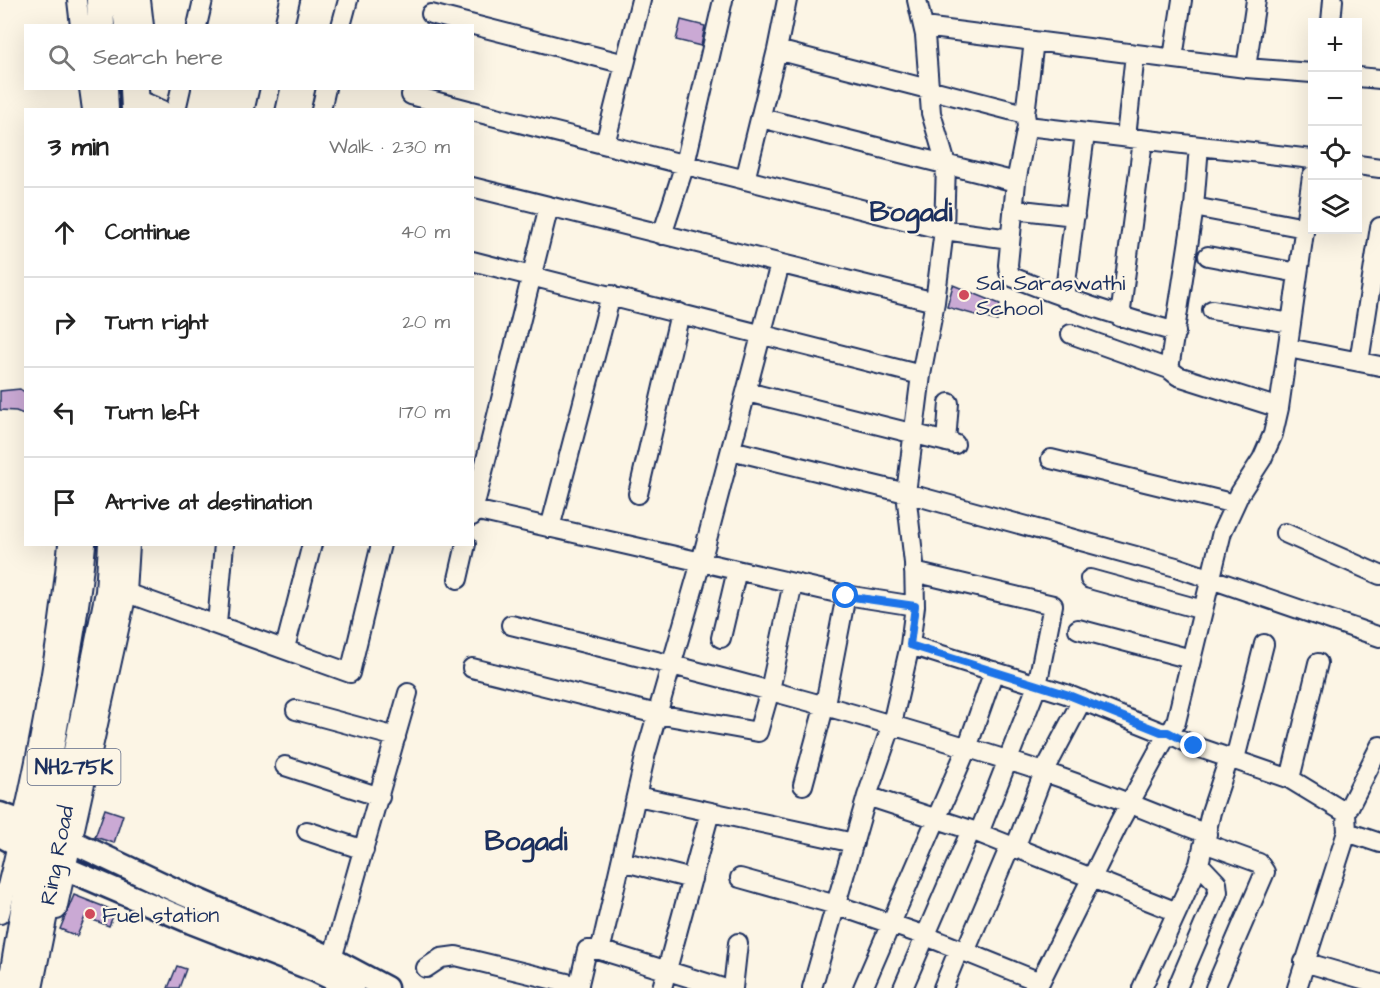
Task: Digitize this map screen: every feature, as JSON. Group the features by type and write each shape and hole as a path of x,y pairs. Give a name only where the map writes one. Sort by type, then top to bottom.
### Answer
{"highway":[{"path":"100,0 101,24"},
{"path":"125,0 128,24"},
{"path":"104,90 105,108"},
{"name":"Ring Road","path":"29,988 41,844 66,613 82,546"},
{"name":"Ring Road","path":"11,988 41,844 106,651 112,546"}],"main road":[{"path":"0,814 41,844 191,922 316,971 352,988"},
{"path":"41,844 181,893 332,959 386,988"}],"street":[{"path":"77,0 80,24"},
{"path":"141,0 144,24"},
{"path":"197,24 203,0"},
{"path":"284,24 290,0"},
{"path":"342,24 348,0"},
{"path":"605,144 641,0"},
{"path":"662,235 685,164 723,0"},
{"path":"745,180 787,0"},
{"path":"812,988 867,796 892,724 910,645 915,606 906,493 921,375 935,302 944,230 946,164 931,113 924,27 917,0"},
{"path":"1173,58 1182,0"},
{"path":"1246,68 1256,0"},
{"path":"1331,18 1333,0"},
{"path":"431,13 473,24"},
{"path":"474,24 625,64"},
{"path":"924,27 1246,68 1308,73"},
{"path":"1034,41 1026,120 1013,209 1009,272 1012,277 1064,298 1120,317 1176,332"},
{"path":"777,50 928,88 1026,120 1085,134 1308,159"},
{"path":"1120,317 1134,138 1135,54"},
{"path":"1362,77 1380,79"},
{"path":"89,90 92,108"},
{"path":"176,108 181,90"},
{"path":"265,108 270,90"},
{"path":"321,108 326,90"},
{"path":"410,98 458,108"},
{"path":"474,111 944,230 1010,239"},
{"path":"761,118 1016,183"},
{"path":"1064,298 1085,134"},
{"path":"1169,369 1194,207 1199,146"},
{"path":"1362,166 1380,168"},
{"path":"740,878 836,904 890,923 926,936 1039,985 1130,804 1168,732 1172,730 1176,722 1222,532 1273,434 1279,408 1311,180"},
{"path":"474,188 935,302"},
{"path":"474,509 549,206"},
{"path":"1194,207 1305,228"},
{"path":"1013,209 1075,216"},
{"path":"1359,362 1380,227"},
{"path":"1208,256 1298,273"},
{"path":"474,261 763,333 921,375"},
{"path":"600,950 657,714 701,562 780,264"},
{"path":"550,528 611,295"},
{"path":"1212,310 1291,323"},
{"path":"639,494 681,313"},
{"path":"1071,334 1169,369 1178,376 1279,408"},
{"path":"1288,348 1380,366"},
{"path":"747,392 950,443 949,403"},
{"path":"731,450 906,493 1176,567 1380,637"},
{"path":"1051,459 1235,504"},
{"path":"474,513 550,528 846,596 915,606"},
{"path":"1285,533 1380,575"},
{"path":"66,613 68,546"},
{"path":"106,651 127,593 130,546"},
{"path":"217,624 224,546"},
{"path":"285,648 311,546"},
{"path":"127,593 350,673 381,546"},
{"path":"458,579 466,546"},
{"path":"721,638 737,570"},
{"path":"903,988 1007,760 1037,686 1053,605 914,572"},
{"path":"1090,579 1203,610"},
{"path":"472,668 657,714 758,732 770,690 793,583"},
{"path":"803,785 825,704 846,596"},
{"path":"511,625 825,704 1007,760 1130,804 1259,863 1264,872 1215,988"},
{"path":"1078,629 1191,659"},
{"path":"1142,988 1199,864 1211,812 1232,759 1264,644"},
{"path":"910,645 1082,700 1161,732 1168,732 1194,746 1290,779 1346,813"},
{"path":"1290,779 1318,663"},
{"path":"863,988 967,748 994,671"},
{"path":"332,959 408,693"},
{"path":"943,988 1013,847 1044,772 1082,700"},
{"path":"296,710 396,737"},
{"path":"1297,988 1347,832 1346,813 1380,746"},
{"path":"285,766 380,797"},
{"path":"637,796 854,843"},
{"path":"867,796 975,831 1177,912"},
{"path":"662,988 710,812"},
{"path":"307,831 364,850"},
{"path":"1347,832 1380,843"},
{"path":"0,914 41,844"},
{"path":"41,844 49,943 42,988"},
{"path":"621,861 692,879"},
{"path":"1177,988 1218,892 1216,883 1199,864"},
{"path":"733,988 738,943"},
{"path":"426,968 441,958 456,956 578,987 587,950 600,950 723,988"},
{"path":"1304,962 1380,984"}],"building":[{"path":"681,20 705,26 701,46 676,40"},
{"name":"Sai Saraswathi School","path":"953,285 1000,304 997,321 947,307"},
{"path":"20,389 24,392 24,414 0,410 0,391"},
{"path":"105,809 123,815 114,843 95,837"},
{"name":"Fuel station","path":"74,895 115,911 109,926 85,917 77,936 60,929"},
{"path":"177,966 186,969 179,988 168,988"}],"place":[{"name":"Sai Saraswathi School","path":"964,295"},
{"name":"Fuel station","path":"90,914"}],"district":[{"name":"Bogadi","path":"911,211"},
{"name":"Bogadi","path":"526,840"}],"route":[{"path":"846,596 915,606 910,645 1066,694 1161,732 1168,732 1194,746"}]}
